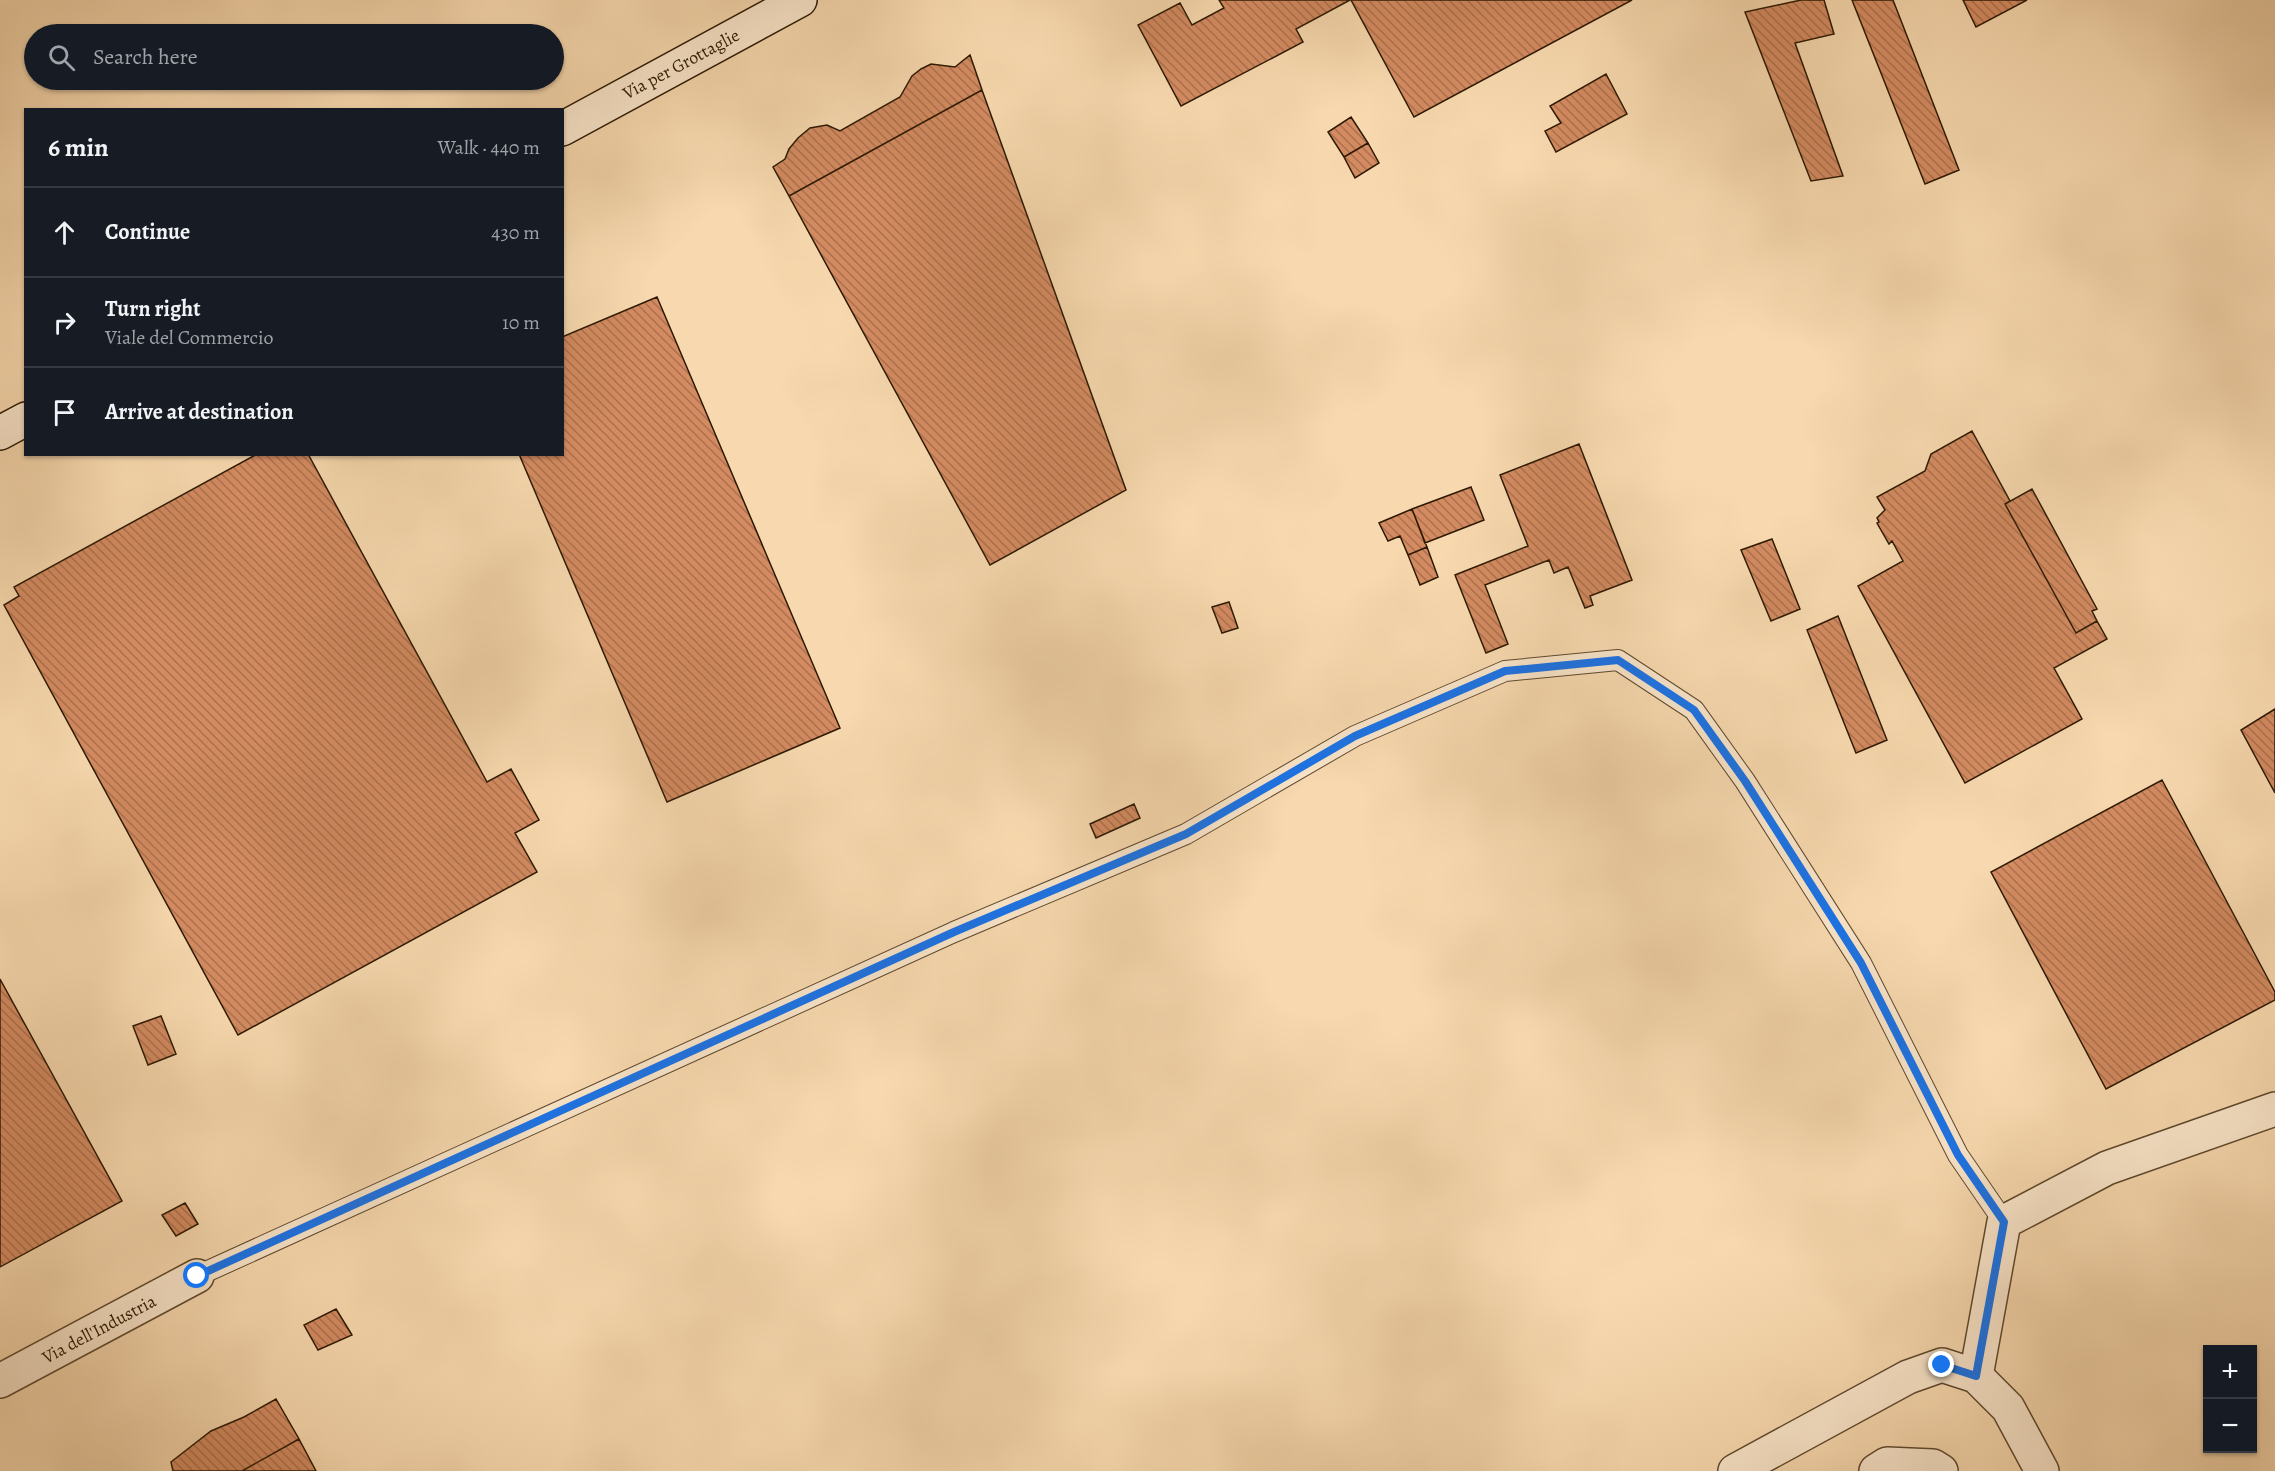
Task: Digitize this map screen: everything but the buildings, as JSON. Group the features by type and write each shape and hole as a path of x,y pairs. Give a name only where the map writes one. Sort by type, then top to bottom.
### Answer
{"street":[{"name":"Via per Grottaglie","path":"564,128 800,0"},
{"path":"0,433 24,420"},
{"path":"1976,1376 2004,1222 2107,1168 2275,1109"},
{"name":"Via dell'Industria","path":"0,1381 197,1276"},
{"path":"1735,1471 1908,1377 1942,1365 1976,1376 2008,1408 2042,1471"},
{"path":"1876,1471 1887,1464 1933,1466 1941,1471"}],"lane":[{"path":"197,1276 943,937 1186,834 1355,736 1484,680 1505,671 1618,660 1694,710 1745,781 1861,963 1958,1155 2004,1222"}],"route":[{"path":"197,1276 954,932 1186,834 1355,736 1505,671 1618,660 1694,710 1745,781 1861,963 1958,1155 2004,1222 1976,1376 1942,1365"}]}
